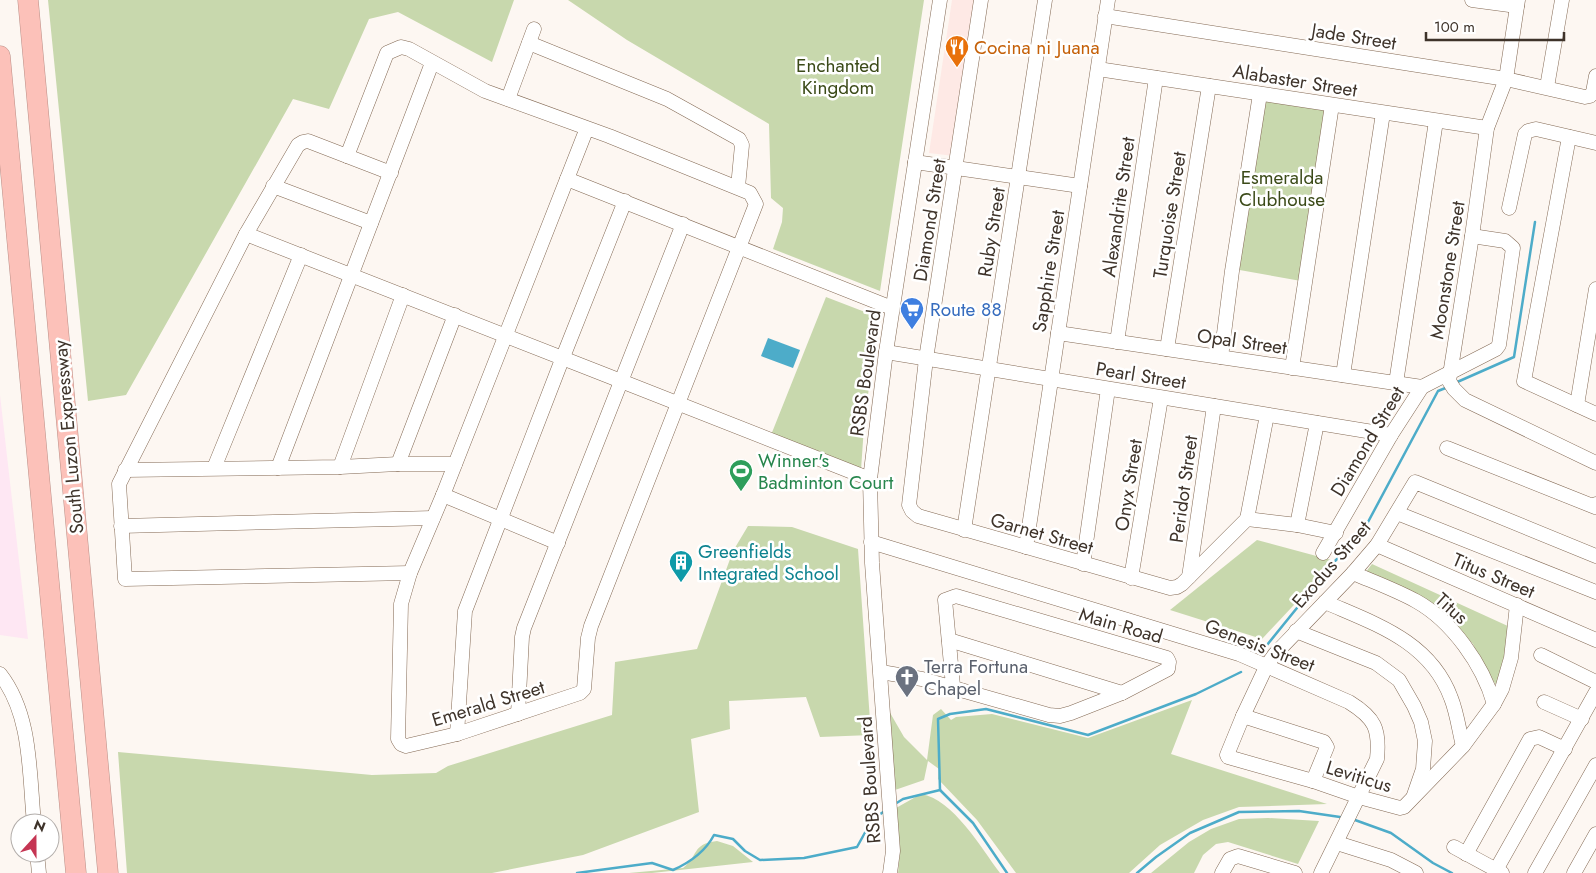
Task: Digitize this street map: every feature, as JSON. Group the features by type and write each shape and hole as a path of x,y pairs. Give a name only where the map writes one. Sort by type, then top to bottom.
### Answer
{"highway":[{"name":"South Luzon Expressway","path":"28,0 108,873"},
{"name":"South Luzon Expressway","path":"0,56 76,873"}],"street":[{"name":"RSBS Boulevard","path":"890,873 893,851 892,824 871,542 870,479 892,308 940,0"},
{"name":"Diamond Street","path":"909,505 926,359 981,0"},
{"name":"Ruby Street","path":"964,530 1045,0"},
{"name":"Sapphire Street","path":"1026,547 1108,0"},
{"path":"1476,0 1517,3"},
{"path":"1547,87 1562,0"},
{"name":"Moonstone Street","path":"1517,3 1506,79 1487,128 1449,381 1465,400 1596,463"},
{"name":"Jade Street","path":"1106,16 1506,79 1585,97 1590,96 1593,92 1596,76"},
{"path":"508,99 534,29"},
{"path":"529,43 668,99 739,139 742,145 738,187"},
{"path":"347,156 387,54 400,46 409,49 485,91 587,128 750,193 756,204 678,404"},
{"path":"278,468 432,63"},
{"name":"Alabaster Street","path":"1098,69 1487,128"},
{"name":"Alexandrite Street","path":"1117,342 1156,78"},
{"name":"Turquoise Street","path":"1167,349 1209,86"},
{"path":"1221,357 1232,271 1260,94"},
{"path":"1292,368 1332,105"},
{"path":"1344,375 1383,113"},
{"path":"1396,383 1436,120"},
{"path":"391,173 308,141 298,145 246,234 119,484 125,579 410,573 443,495 587,128"},
{"path":"1509,208 1525,134 1528,131 1536,129 1596,143"},
{"path":"1569,137 1524,381 1596,414"},
{"path":"915,162 1080,186"},
{"path":"566,179 740,246 892,308"},
{"path":"273,186 371,223"},
{"path":"457,734 464,618 563,357 625,201"},
{"path":"518,714 524,628 683,224"},
{"path":"246,234 351,273 870,479"},
{"name":"Diamond Street","path":"1324,554 1391,435 1422,386 1496,349 1500,340 1513,248 1505,241 1472,236"},
{"path":"214,468 301,255"},
{"path":"1577,405 1596,289"},
{"path":"340,467 403,295"},
{"path":"398,464 455,315"},
{"name":"Opal Street","path":"1058,333 1422,386"},
{"name":"Pearl Street","path":"886,352 1391,435"},
{"path":"1083,564 1108,389"},
{"name":"Onyx Street","path":"1132,578 1161,398"},
{"name":"Emerald Street","path":"410,573 401,604 398,739 401,744 406,746 457,734 580,693 584,689 588,638 591,626 678,404"},
{"name":"Peridot Street","path":"1189,577 1214,406"},
{"path":"1189,577 1247,520 1267,415"},
{"path":"1297,525 1317,423"},
{"path":"1447,448 1596,506"},
{"path":"125,470 454,464"},
{"name":"Exodus Street","path":"1267,665 1296,631 1353,573 1377,545 1415,482 1596,556"},
{"path":"443,495 558,543"},
{"name":"Garnet Street","path":"909,505 918,516 1170,588 1177,587 1189,577"},
{"path":"1397,513 1596,592"},
{"path":"121,526 433,518"},
{"path":"1247,520 1297,525 1336,533"},
{"name":"Genesis Street","path":"871,542 902,551 922,552 950,559 968,570 1189,638 1267,665 1365,711 1376,726 1379,742 1377,759 1321,873"},
{"name":"Titus Street","path":"1377,545 1596,640"},
{"name":"Titus","path":"1353,573 1417,602 1437,616 1458,637 1480,668 1489,687 1494,704"},
{"name":"Main Road","path":"881,672 922,678 1049,715 1060,716 1122,692 1168,669 1169,662 1167,658 956,596 945,600 952,686"},
{"path":"1325,602 1389,630 1414,647 1426,658 1438,671 1452,699 1463,746"},
{"name":"Leviticus","path":"1267,665 1227,751 1228,758 1313,781 1359,797 1400,808 1413,800 1463,746 1494,704 1502,689 1511,658 1517,605"},
{"path":"1296,631 1376,664 1399,680 1421,722 1426,742 1422,769 1413,800"},
{"path":"948,640 1122,692"},
{"path":"1541,655 1596,682"},
{"path":"0,674 12,691 20,708 25,727 33,813"},
{"path":"1565,748 1539,737 1530,739 1460,850 1499,872 1596,692"},
{"path":"1544,702 1582,719"},
{"path":"1243,716 1324,742 1327,747 1313,781"},
{"path":"1535,873 1596,764"},
{"path":"1574,873 1596,834"},
{"path":"1336,842 1391,860 1416,873"},
{"path":"1222,873 1227,862 1234,857 1244,857 1268,869 1295,873"}],"shaded area":[{"path":"952,0 977,0 954,156 929,153"},
{"path":"0,395 28,639 0,635"}],"green space":[{"path":"48,0 514,0 492,62 398,12 369,19 329,109 293,99 126,395 88,401"},
{"name":"Enchanted Kingdom","path":"568,0 924,0 880,291 773,249 782,222 783,208 771,198 769,124 627,40"},
{"name":"Esmeralda Clubhouse","path":"1261,98 1329,107 1301,281 1234,269"},
{"path":"826,297 878,317 864,426 861,470 771,435"},
{"path":"748,526 792,527 858,549 871,735 820,737 806,697 729,701 730,729 691,739 699,812 583,855 492,873 127,873 118,752 372,775 436,773 448,766 612,715 615,662 697,649 733,551"},
{"path":"1257,540 1335,561 1262,639 1170,610"},
{"path":"1372,564 1510,627 1506,659 1497,686 1484,668 1473,644 1454,624 1365,573"},
{"path":"1192,700 1171,754 1327,804 1239,807 1203,820 1160,845 1129,873 1016,873 977,820 938,779 939,769 928,761 924,780 895,790 889,711 904,737 927,760 933,715 941,709 951,720 956,717 992,714 1088,738"},
{"path":"921,794 933,798 955,815 975,838 1000,873 898,873 900,852 896,808"},
{"path":"1268,818 1319,821 1298,864 1228,842 1216,844 1203,855 1194,873 1151,873 1189,842 1211,829 1239,819"},
{"path":"717,841 733,846 753,862 652,873 629,873 683,868 699,848"}],"water":[{"path":"768,338 800,350 793,368 761,356"}],"waterway":[{"path":"1455,383 1514,357 1535,222"},
{"path":"1267,645 1335,561 1360,537 1438,391 1448,387"},
{"path":"940,790 938,719 950,714 986,709 1088,735 1196,694 1241,672"},
{"path":"895,804 903,799 940,790 973,823 1007,873"},
{"path":"577,873 652,863 673,870 697,856 714,835 733,839 745,851 760,860 804,858 857,847 872,820 886,810"},
{"path":"1137,873 1190,833 1239,812 1299,811 1340,817"},
{"path":"1355,820 1391,833 1433,863 1452,873"}],"place":[{"name":"Cocina ni Juana","path":"957,68"},
{"name":"Route 88","path":"912,330"},
{"name":"Winner's Badminton Court","path":"741,492"},
{"name":"Greenfields Integrated School","path":"681,583"},
{"name":"Terra Fortuna Chapel","path":"907,698"}]}
